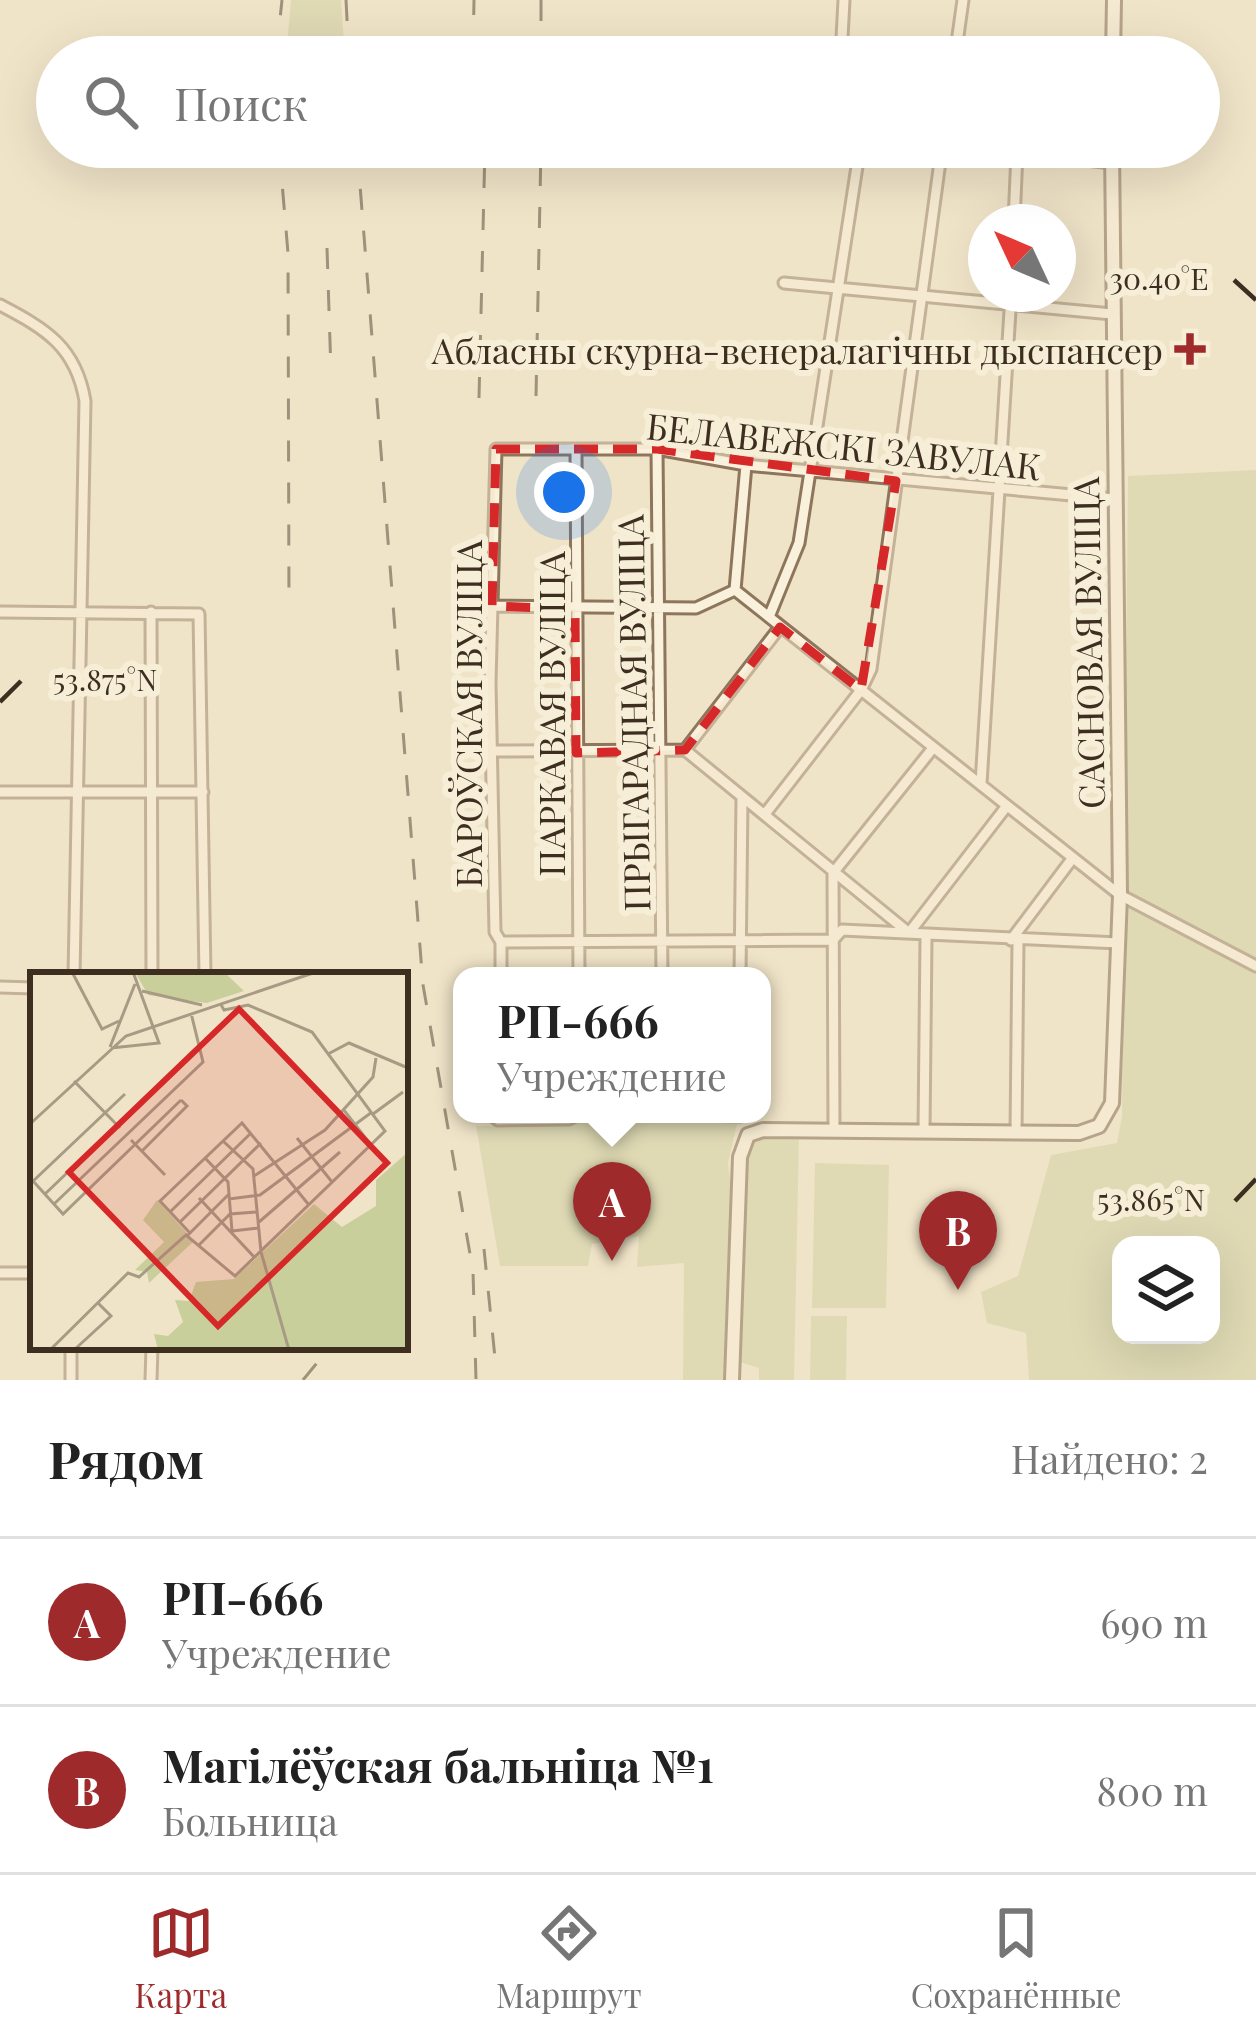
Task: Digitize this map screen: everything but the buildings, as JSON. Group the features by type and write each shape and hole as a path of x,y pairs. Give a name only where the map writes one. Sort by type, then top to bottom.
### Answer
{"main road":[{"path":"1113,36 1114,0"},
{"name":"САСНОВАЯ ВУЛІЦА","path":"1016,1133 1092,1130 1112,1103 1120,895 1112,168"},
{"path":"732,1380 740,1157 748,1136 763,1130 1016,1133"}],"street":[{"path":"842,36 844,0"},
{"path":"958,36 963,0"},
{"path":"769,617 799,542 856,168"},
{"path":"765,814 861,689 871,669 939,168"},
{"path":"1015,204 1016,168"},
{"path":"784,283 968,298"},
{"path":"0,305 62,343 80,369 85,410 77,611 74,972"},
{"path":"1076,309 1112,314"},
{"path":"981,784 1010,312"},
{"name":"БЕЛАВЕЖСКІ ЗАВУЛАК","path":"496,449 657,449 808,472 1115,499"},
{"name":"БАРОЎСКАЯ ВУЛІЦА","path":"496,449 492,606 495,932 501,942 501,967"},
{"name":"ПРЫГАРАДНАЯ ВУЛІЦА","path":"657,449 662,967"},
{"name":"ПАРКАВАЯ ВУЛІЦА","path":"576,452 579,967"},
{"path":"735,590 746,465"},
{"path":"492,606 696,608 735,590"},
{"path":"735,590 1120,895 1256,966"},
{"path":"0,612 199,614 205,972"},
{"path":"152,612 152,972"},
{"path":"494,751 686,750 780,627"},
{"path":"834,1130 833,873 933,748"},
{"path":"686,750 909,933"},
{"path":"0,792 202,792"},
{"path":"740,967 742,798"},
{"path":"909,933 1006,807"},
{"path":"1016,1133 1014,940 1072,859"},
{"path":"501,942 833,940 842,930 926,938 1119,943"},
{"path":"924,1131 926,938"},
{"path":"0,987 30,988"},
{"path":"743,1123 748,1136"},
{"path":"151,1380 152,1350"}],"highlighted area":[{"path":"496,449 657,449 896,481 861,690 780,627 685,750 576,753 575,609 492,606"}],"green space":[{"path":"291,0 341,0 344,36 288,36"},
{"path":"1256,470 1256,1380 1029,1380 1026,1333 987,1323 981,1292 1018,1276 1051,1155 1117,1143 1122,1116 1128,476"},
{"path":"737,1124 728,1163 733,1205 727,1380 683,1380 684,1263 637,1267 639,1236 592,1244 588,1266 500,1266 476,1126"},
{"path":"759,1136 799,1136 794,1380 759,1380 759,1368 740,1362 744,1156"},
{"path":"815,1163 889,1165 886,1308 812,1308"},
{"path":"811,1316 847,1316 846,1380 810,1380"}],"railway":[{"path":"278,36 282,0"},
{"path":"346,0 348,36"},
{"path":"473,36 474,0"},
{"path":"541,0 541,36"},
{"path":"281,168 288,253 289,607"},
{"path":"359,168 423,985 473,1271 476,1380"},
{"path":"479,398 484,168"},
{"path":"536,396 541,168"},
{"path":"327,248 331,373"},
{"path":"484,1249 495,1358"},
{"path":"303,1380 328,1350"}],"place":[{"name":"Абласны скурна-венералагічны дыспансер","path":"1190,349"},
{"name":"РП-666","path":"612,1261"},
{"name":"Магілёўская бальніца №1","path":"958,1290"}]}
